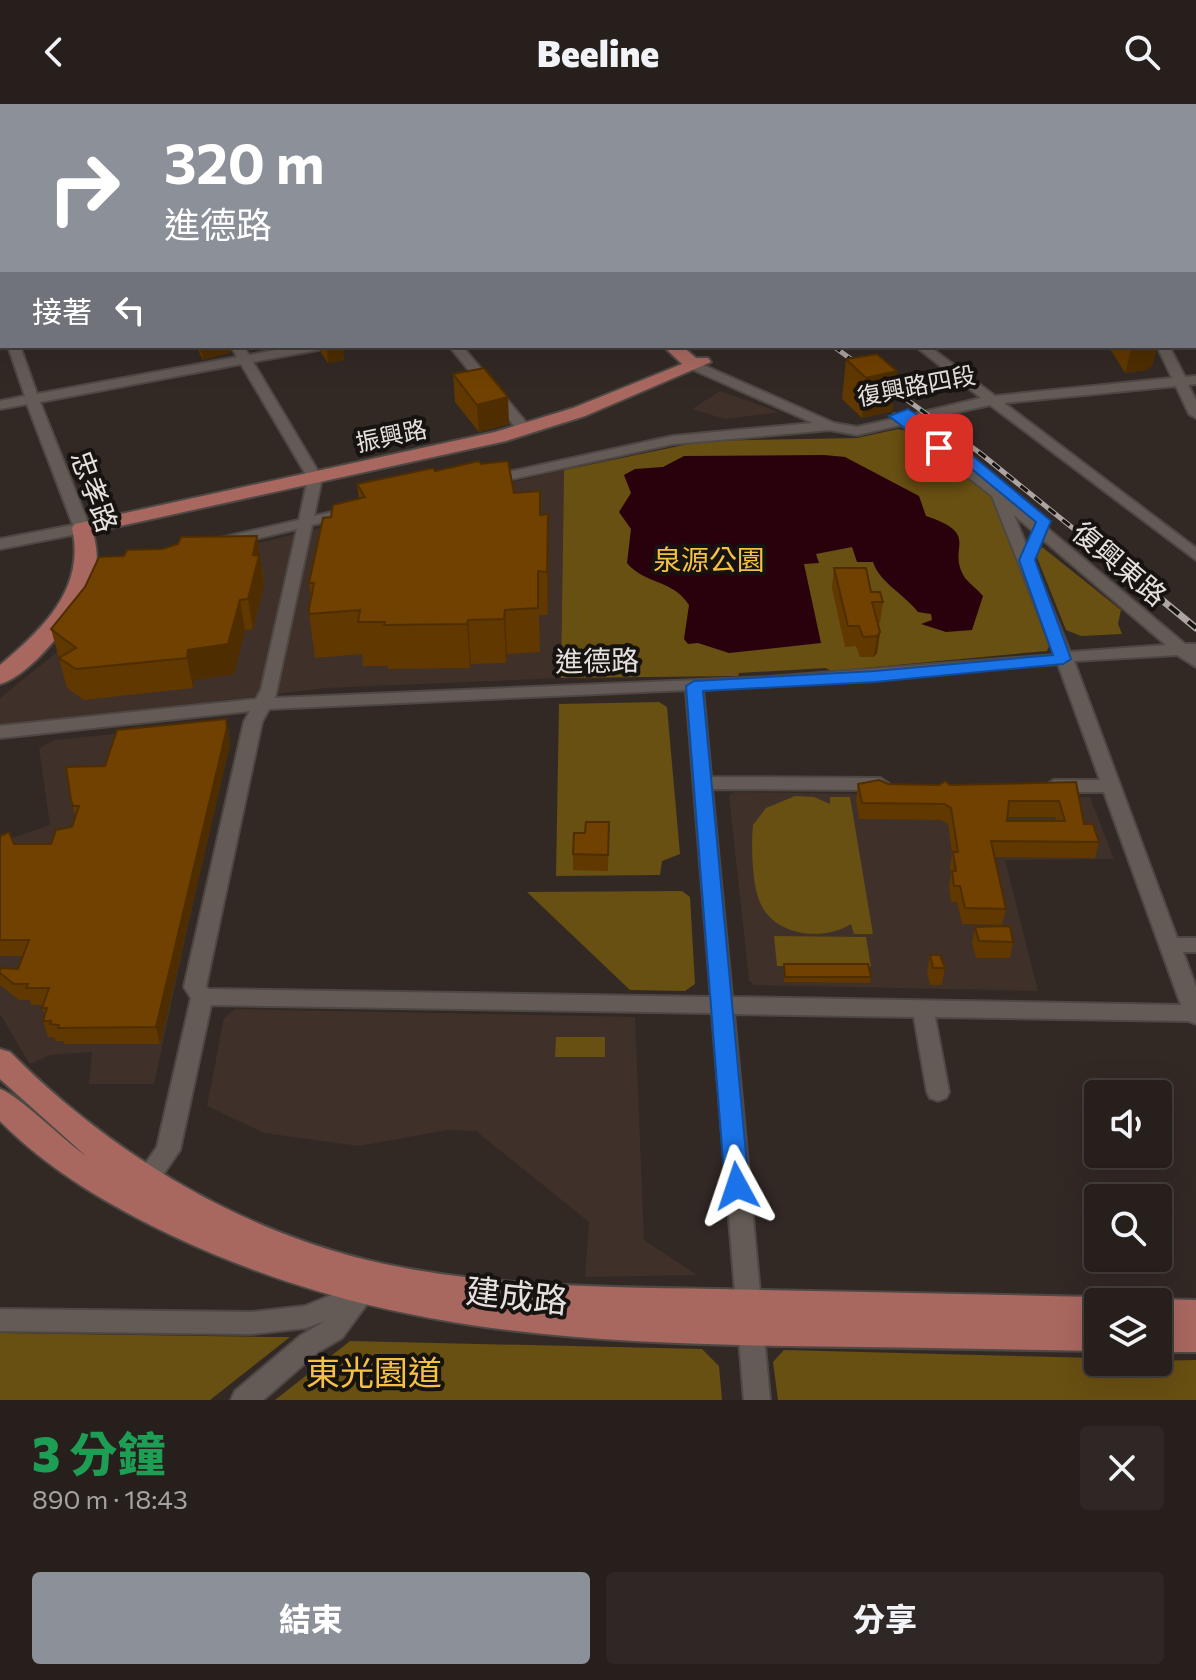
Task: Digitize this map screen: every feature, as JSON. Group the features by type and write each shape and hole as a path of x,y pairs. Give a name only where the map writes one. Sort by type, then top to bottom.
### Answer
{"main road":[{"name":"復興路四段","path":"675,348 697,363"},
{"name":"復興路四段","path":"685,348 697,363"},
{"name":"振興路","path":"82,528 525,430 579,412 697,363"},
{"name":"忠孝路","path":"0,677 57,622 91,570 82,528"},
{"name":"建成路","path":"0,1060 29,1092 95,1148 183,1202 367,1284"},
{"name":"建成路","path":"0,1101 58,1154 130,1199 259,1260 367,1284 451,1311 572,1324 1084,1312"},
{"path":"1172,1314 1196,1315"},
{"name":"建成路","path":"748,1318 1084,1334"},
{"path":"1172,1336 1196,1336"}],"street":[{"name":"忠孝路","path":"15,348 82,528"},
{"path":"147,1179 168,1150 202,997 195,987 203,942 253,722 270,690 315,478 238,348"},
{"path":"0,405 308,348"},
{"path":"457,348 525,430"},
{"path":"924,348 1196,555"},
{"path":"1164,348 1196,414"},
{"name":"復興路四段","path":"697,363 849,422 906,417"},
{"name":"復興路四段","path":"697,363 830,426 862,431 988,398 1177,376"},
{"path":"1177,376 1196,373"},
{"path":"1177,376 1196,380"},
{"name":"復興東路","path":"906,417 998,494 1042,525"},
{"name":"復興東路","path":"906,417 1191,649 1196,662"},
{"path":"477,483 673,440 830,426"},
{"path":"202,997 1196,1015 1027,560 1011,534 998,494"},
{"path":"209,545 370,507"},
{"path":"1027,560 1042,525"},
{"path":"0,544 82,528"},
{"name":"進德路","path":"0,732 261,704 518,689 694,686 875,676 1063,659 1081,654 1191,649"},
{"path":"694,686 757,1400"},
{"path":"703,783 907,784"},
{"path":"1032,785 1111,786"},
{"path":"1170,945 1196,945"},
{"path":"923,1008 938,1092"},
{"path":"0,1320 251,1323 306,1317 367,1284"},
{"path":"244,1400 309,1344 333,1330 367,1284"}],"shaded area":[{"path":"720,391 779,412 725,419 692,409"},
{"path":"684,456 845,457 919,496 926,516 953,529 958,536 960,567 965,578 983,596 972,630 946,632 921,624 932,620 931,614 918,612 886,582 873,562 857,562 852,547 816,554 819,563 804,564 821,643 729,653 698,643 688,644 684,639 689,605 683,597 642,575 627,563 631,529 619,512 631,493 624,475 635,469 663,467"},
{"path":"564,470 561,678 326,688 0,727 0,698 56,653 120,576"},
{"path":"222,723 230,730 154,1084 89,1084 92,1052 50,1055 30,1064 0,1014 0,842 50,825 39,748 55,740"},
{"path":"734,792 1090,797 1114,859 1005,860 1038,991 754,985 749,980 729,795"},
{"path":"235,1009 635,1017 644,1240 697,1275 585,1277 589,1222 476,1131 447,1130 359,1146 264,1133 207,1106 224,1018"}],"green space":[{"name":"泉源公園","path":"898,429 910,432 992,498 1049,646 1047,651 831,671 826,668 739,673 738,676 561,678 564,470 703,441 857,438"},
{"path":"1042,547 1121,610 1118,624 1122,634 1081,636 1066,630 1036,555"},
{"path":"659,702 667,707 680,854 662,861 660,875 556,876 559,704"},
{"path":"795,796 814,797 830,804 830,797 850,797 873,934 854,934 851,924 827,933 799,932 775,921 759,900 752,853 753,825 766,808"},
{"path":"682,891 690,897 695,984 685,991 630,990 527,892"},
{"path":"774,936 866,937 871,967 777,966"},
{"path":"556,1037 605,1037 605,1057 555,1057"},
{"name":"東光園道","path":"0,1333 290,1337 210,1400 0,1400"},
{"name":"東光園道","path":"350,1341 702,1349 719,1366 722,1400 275,1400"},
{"path":"784,1350 1084,1358 1084,1376 1172,1376 1172,1360 1196,1360 1196,1400 778,1400 773,1362"}],"building":[{"path":"877,354 897,371 866,378 846,359"},
{"path":"484,368 508,397 477,405 453,374"},
{"path":"479,461 481,464 508,461 514,493 540,491 540,515 548,514 547,572 538,571 538,608 505,610 504,619 468,620 467,624 384,625 385,622 358,622 360,610 309,614 314,583 309,583 323,518 331,517 333,505 365,497 357,484"},
{"path":"257,536 253,555 259,556 248,599 240,600 228,644 188,650 187,658 76,669 59,658 76,648 51,629 85,587 99,557 124,556 127,550 162,549 178,544 181,537"},
{"path":"834,568 866,568 871,592 880,592 883,602 872,602 880,632 877,636 863,637 859,626 848,626"},
{"path":"226,719 227,728 156,1027 58,1028 59,1025 50,1024 51,1021 43,1021 47,1008 42,1008 49,988 26,988 28,984 14,984 0,973 0,968 18,969 29,940 0,940 0,836 9,832 14,844 51,844 56,830 72,827 79,806 73,806 71,800 66,767 105,766 117,730"},
{"path":"879,780 888,784 939,785 945,781 950,785 1076,782 1084,824 1093,824 1099,842 991,841 1006,909 965,908 960,886 954,886 952,871 956,871 953,852 958,852 951,808 944,804 862,803 858,784","holes":["1009,801 1059,801 1065,821 1007,821"]},
{"path":"586,822 609,822 608,855 573,854 574,833 585,833"},
{"path":"1010,926 1013,942 979,941 975,927"},
{"path":"930,955 940,955 945,968 933,968"},
{"path":"784,964 868,964 871,977 785,977"}],"railway":[{"path":"836,348 980,453 1153,593"},
{"path":"1151,591 1196,628"}],"route":[{"path":"737,1186 694,686 875,676 1063,659 1027,560 1044,521 972,460 908,413 896,416 939,448"}]}
